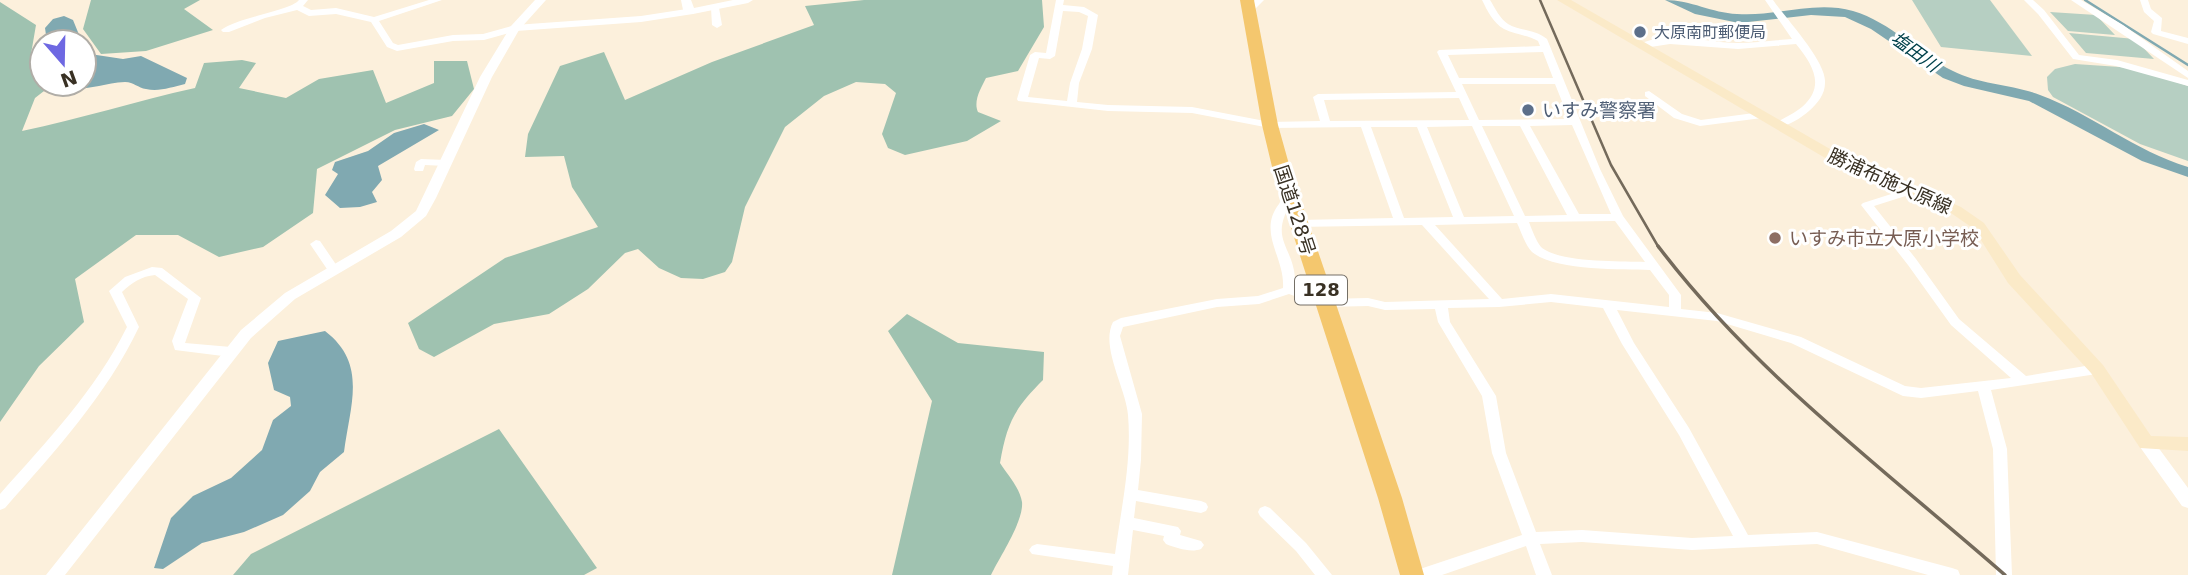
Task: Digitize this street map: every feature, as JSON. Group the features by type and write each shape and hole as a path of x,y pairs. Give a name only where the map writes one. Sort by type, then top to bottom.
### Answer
{"highway":[{"name":"国道128号","path":"1252,3 1270,125 1290,196 1390,498 1412,575"}],"main road":[{"name":"勝浦布施大原線","path":"1563,0 1832,156 1956,210 1979,226 2014,279 2097,369 2146,443"},
{"path":"2146,443 2188,444"}],"street":[{"path":"55,575 231,352 265,315 333,269 369,252 421,213 474,99 515,28 541,0"},
{"path":"686,0 687,8 693,11"},
{"path":"374,20 390,45 397,48 453,38 484,37 515,28 641,19 715,8 748,0"},
{"path":"1486,0 1498,23 1510,30 1533,34 1542,39 1575,122 1618,217 1675,295 1675,310"},
{"path":"1769,0 1783,23 1821,71 1821,89 1804,109 1779,125"},
{"path":"2028,0 2041,12 2076,57 2117,63 2188,83"},
{"path":"2075,0 2120,27 2188,75"},
{"path":"2144,0 2147,10 2159,20 2156,32 2188,41"},
{"path":"226,30 301,3 309,13 336,11 374,20 439,3"},
{"path":"1072,104 1076,73 1088,47 1087,34 1093,15 1060,4 1050,56 1035,55 1022,99 1072,104 1192,110 1270,125 1575,122"},
{"path":"715,8 717,25"},
{"path":"1644,45 1670,41 1738,46 1799,41"},
{"path":"1546,49 1442,52 1535,248 1552,257 1595,264 1654,267"},
{"path":"1455,81 1559,81"},
{"path":"1649,94 1678,116 1700,123 1762,115"},
{"path":"1326,125 1318,97 1462,95"},
{"path":"1523,122 1575,218"},
{"path":"1365,124 1400,222"},
{"path":"1421,124 1461,221"},
{"path":"419,169 421,162 446,163"},
{"path":"1911,191 1867,205 1955,322 2023,381"},
{"path":"1289,290 1291,281 1276,234 1275,219 1276,210 1290,196"},
{"path":"1299,224 1618,217"},
{"path":"1425,221 1499,303"},
{"path":"316,244 333,269"},
{"path":"0,504 90,398 122,353 133,327 115,291 120,285 148,271 158,271 195,298 178,341 180,347 231,352"},
{"path":"1037,550 1121,568 1135,414 1114,336 1117,325 1121,321 1217,303 1259,300 1289,290 1325,303 1441,305 1551,298 1675,310 1732,320 1796,340 1903,391 1920,393 2097,369"},
{"path":"1607,303 1628,344 1684,432 1744,542"},
{"path":"1441,305 1444,322 1489,396 1499,453 1544,575"},
{"path":"1983,386 2000,449 2004,575"},
{"path":"2146,443 2188,501"},
{"path":"1129,494 1201,507"},
{"path":"1265,512 1301,547 1324,575"},
{"path":"1126,523 1172,531 1171,540 1196,545"},
{"path":"1423,575 1530,538 1582,536 1692,544 1817,538 1952,575"}],"green space":[{"path":"91,0 200,0 184,9 213,30 146,51 101,54 98,50 98,28 83,28"},
{"path":"864,0 1042,0 1044,27 1018,71 986,78 978,95 978,112 1001,121 967,141 905,155 888,148 882,134 896,93 885,84 856,82 824,96 785,127 745,207 732,262 725,272 703,279 681,278 659,268 638,249 625,253 588,289 549,314 494,324 434,357 419,349 408,323 505,258 598,227 572,187 564,156 525,157 528,134 560,66 604,52 625,100 712,62 814,25 805,6"},
{"path":"1912,0 1990,0 2032,56 1941,47"},
{"path":"0,2 36,25 35,28 28,28 28,98 35,98 22,131 195,88 204,63 242,60 256,63 239,88 286,98 319,79 373,70 386,103 434,83 434,61 467,61 474,89 452,116 395,130 317,169 313,213 263,247 219,257 178,235 136,235 75,279 84,322 39,366 0,422"},
{"path":"2050,12 2096,15 2115,35 2068,31"},
{"path":"2069,33 2135,39 2154,59 2086,53"},
{"path":"2075,64 2135,68 2188,86 2188,161 2140,144 2053,97 2048,90 2047,77 2055,69"},
{"path":"907,314 958,343 1044,352 1043,380 1018,408 1003,449 1000,463 1019,492 1022,510 991,575 892,575 932,401 888,331"},
{"path":"499,429 597,568 584,575 233,575 251,554"}],"water":[{"path":"64,16 73,20 76,28 45,28 53,19"},
{"path":"98,55 123,59 141,56 187,78 185,84 156,90 125,82 98,86"},
{"path":"424,124 439,130 378,166 382,180 372,192 377,202 360,207 340,208 325,195 338,174 332,170 335,162 368,151 394,133"},
{"path":"325,331 347,357 351,371 352,402 344,452 320,472 310,491 283,515 244,532 202,543 163,569 154,568 171,518 193,496 231,478 262,450 273,420 291,406 290,397 274,390 268,363 278,341"}],"waterway":[{"name":"塩田川","path":"1672,0 1710,14 1739,19 1824,10 1849,14 1876,26 1935,68 1958,80 2035,98 2148,158 2188,172"},
{"path":"2085,0 2188,65"}],"railway":[{"path":"1540,0 1611,165 1659,248"},
{"path":"1658,246 1736,336 1779,378 1868,459 2005,575"}],"place":[{"name":"大原南町郵便局","path":"1640,32"},
{"name":"いすみ警察署","path":"1528,110"},
{"name":"いすみ市立大原小学校","path":"1775,238"}]}
